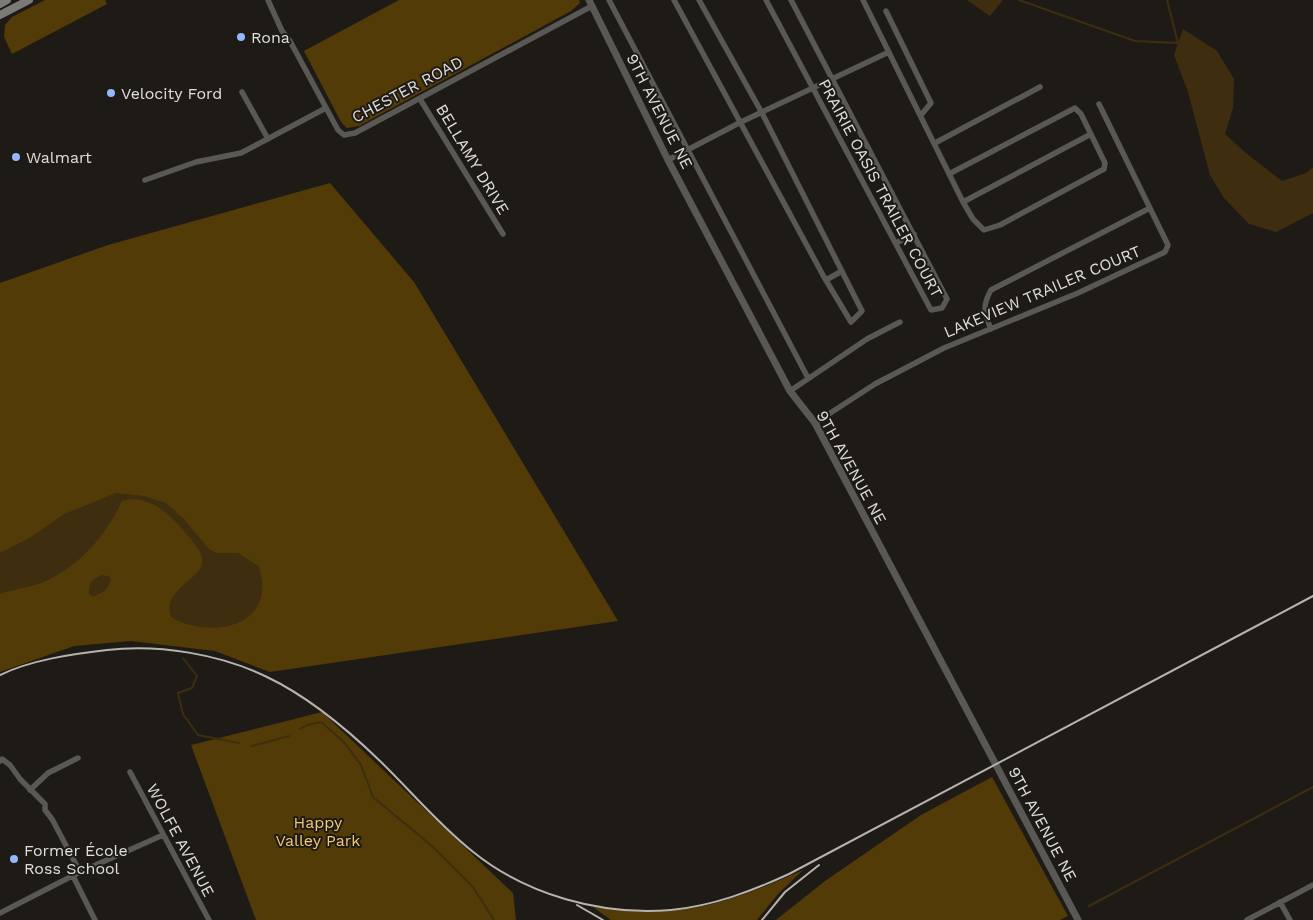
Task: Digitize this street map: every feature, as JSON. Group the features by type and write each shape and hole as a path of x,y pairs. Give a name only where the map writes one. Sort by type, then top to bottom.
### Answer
{"main road":[{"path":"0,4 7,0"},
{"path":"0,15 29,0"}],"street":[{"name":"CHESTER ROAD","path":"268,0 282,31 290,42 338,130 344,134 355,133 420,99 590,3"},
{"path":"609,0 808,378"},
{"path":"674,0 826,280 851,322 862,311 762,113 699,0"},
{"name":"PRAIRIE OASIS TRAILER COURT","path":"766,0 931,310 942,308 947,299 791,0"},
{"path":"863,0 890,52 949,174 963,202 973,219 984,230 1000,224 1104,169 1105,163 1091,134 1075,108 949,174"},
{"name":"9TH AVENUE NE","path":"590,3 668,160 790,391 815,423 1078,920"},
{"path":"886,12 932,103 921,115"},
{"path":"668,160 741,122 890,52"},
{"path":"935,144 1040,87"},
{"path":"242,92 268,139"},
{"name":"BELLAMY DRIVE","path":"420,99 503,234"},
{"name":"LAKEVIEW TRAILER COURT","path":"815,423 875,384 944,348 1078,293 1165,252 1168,245 1099,104"},
{"path":"146,180 196,162 234,155 326,108"},
{"path":"963,202 1091,134"},
{"path":"991,329 984,313 984,302 991,290 1150,208"},
{"path":"896,243 914,234"},
{"path":"826,280 842,271"},
{"path":"790,391 867,339 900,322"},
{"path":"30,790 48,774 78,758"},
{"path":"0,761 2,760 10,765 30,790 45,804 45,810 52,819 80,872"},
{"name":"WOLFE AVENUE","path":"130,772 209,920"},
{"path":"0,913 80,872 163,835"},
{"path":"73,876 95,920"},
{"path":"1247,920 1313,885"},
{"path":"1280,902 1290,920"}],"green space":[{"path":"45,0 105,0 107,4 12,54 4,37 5,25 12,17"},
{"path":"399,0 579,0 580,3 571,11 359,126 347,128 341,122 304,51"},
{"path":"330,183 414,282 618,621 270,672 215,651 131,641 74,646 0,672 0,283 108,245"},
{"name":"Happy Valley Park","path":"322,712 513,893 516,920 256,920 191,745"},
{"path":"992,777 1068,916 1060,920 776,920 825,881 921,815"},
{"path":"803,870 778,894 757,920 611,920 593,907 623,911 651,911 677,910 701,906 750,892"}],"shaded area":[{"path":"967,0 1003,0 990,16"},
{"path":"1183,29 1217,51 1234,79 1233,108 1225,134 1282,181 1306,173 1313,167 1313,213 1276,232 1249,224 1224,198 1210,175 1188,92 1174,55"},
{"path":"116,493 144,496 166,503 184,519 209,549 216,553 238,553 259,566 262,589 259,604 251,614 240,622 212,628 183,623 171,617 171,600 199,570 202,564 201,555 172,518 154,505 133,499 122,501 99,539 67,569 41,583 0,594 0,553 31,537 64,514"},
{"path":"102,575 110,577 111,581 105,591 93,597 89,594 90,584"}],"waterway":[{"path":"1019,0 1135,41 1178,43 1167,0"},
{"path":"183,658 197,676 192,688 178,693 183,714 198,735 239,743"},
{"path":"300,729 307,725 321,722 344,742 361,765 373,797 433,847 473,887 494,920"},
{"path":"252,746 289,736"},
{"path":"1089,906 1313,787"}],"railway":[{"path":"0,675 25,665 52,658 127,648 147,648 189,653 229,662 249,669 283,685 327,714 380,761 460,841 493,866 516,880 541,891 592,906 645,911 671,910 702,905 732,897 789,874 1313,596"},
{"path":"762,920 785,892 819,865"},
{"path":"577,905 603,920"}],"place":[{"name":"Rona","path":"241,37"},
{"name":"Velocity Ford","path":"111,93"},
{"name":"Walmart","path":"16,157"},
{"name":"Former École Ross School","path":"14,859"}]}
